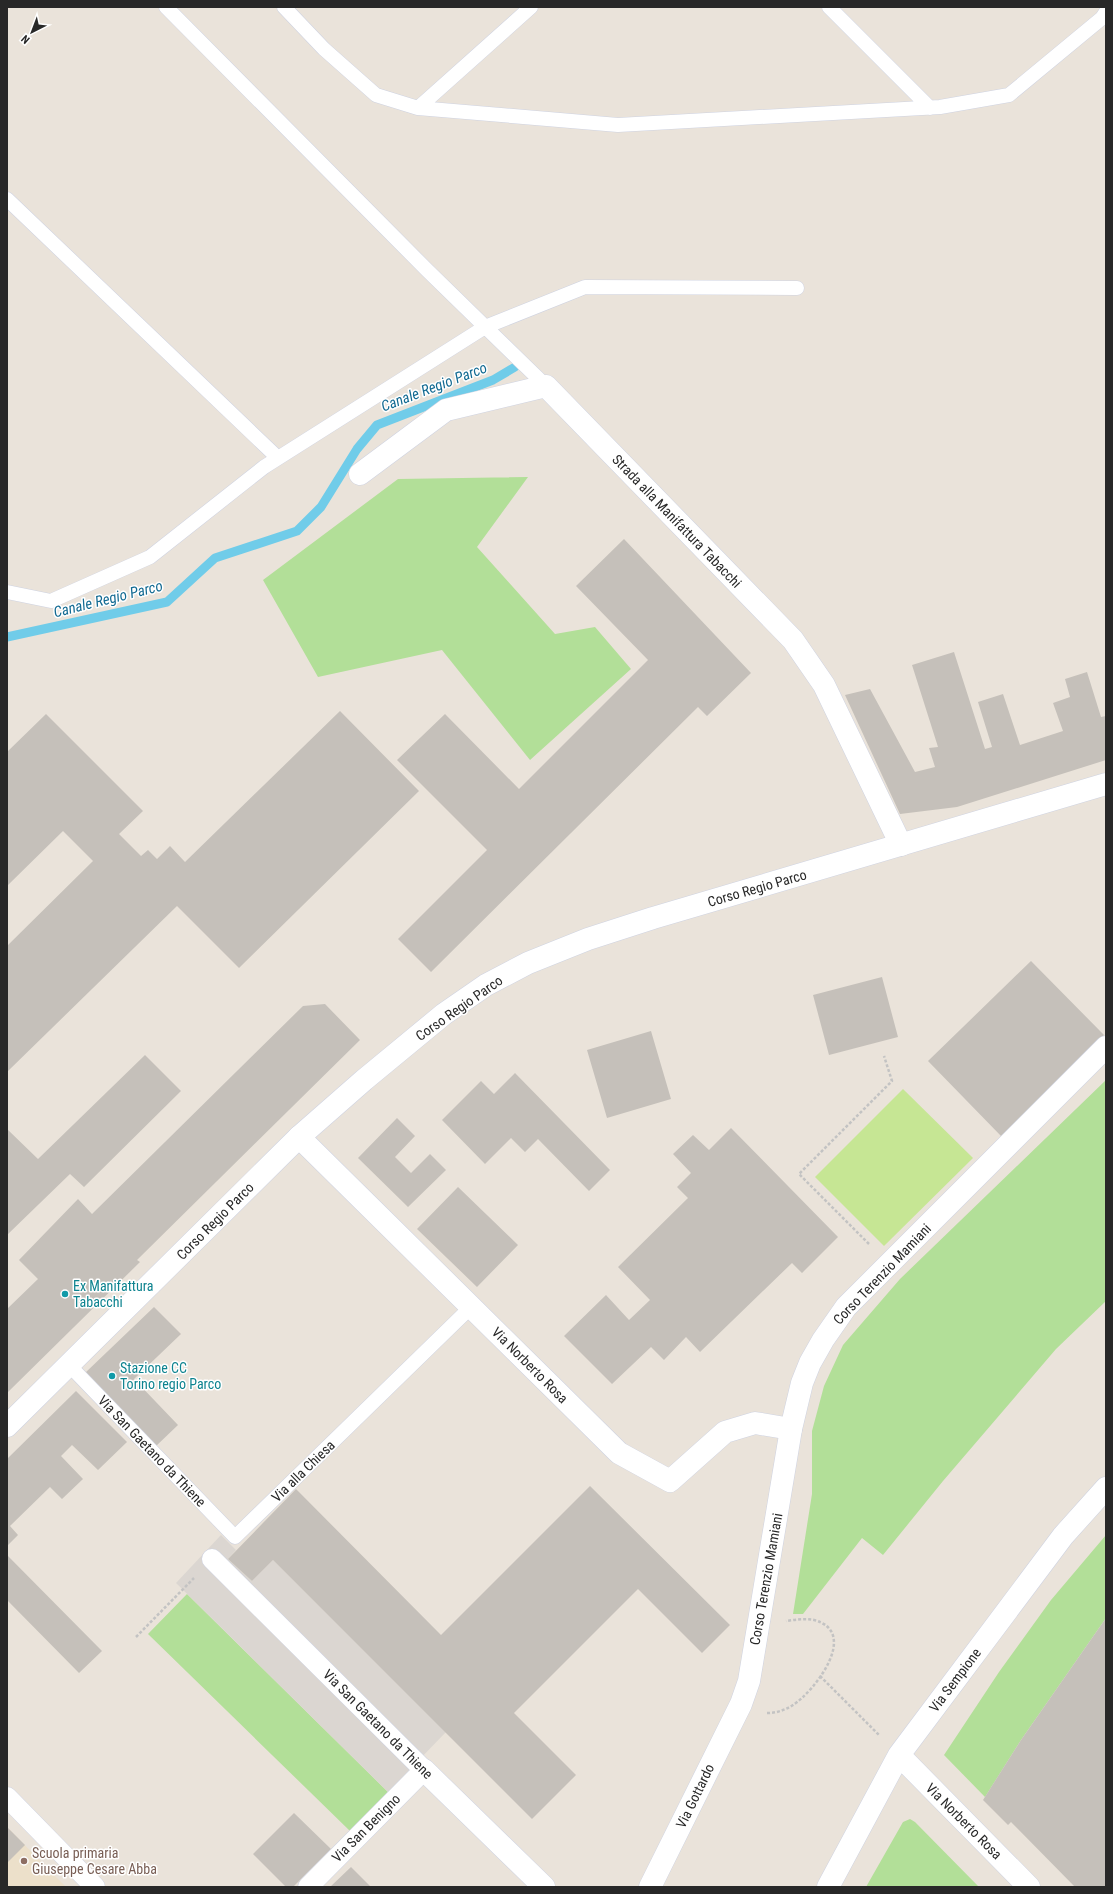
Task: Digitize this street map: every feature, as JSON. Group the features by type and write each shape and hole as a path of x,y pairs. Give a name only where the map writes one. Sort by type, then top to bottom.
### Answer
{"street":[{"path":"360,474 446,410 546,386"},
{"name":"Strada alla Manifattura Tabacchi","path":"546,386 794,640 824,685 901,845"},
{"name":"Corso Regio Parco","path":"7,1426 299,1137 364,1080 444,1014 486,985 528,962 588,939 653,918 1106,784"},
{"name":"Corso Terenzio Mamiani","path":"741,1704 749,1681 791,1428 802,1383 810,1363 823,1340 846,1307 1106,1047"},
{"name":"Via Norberto Rosa","path":"299,1137 619,1454 670,1481 725,1432 755,1423 791,1428"},
{"name":"Via Sempione","path":"828,1887 899,1755 1063,1536 1106,1488"},
{"name":"Via San Gaetano da Thiene","path":"212,1559 544,1887"},
{"name":"Via Gottardo","path":"650,1887 741,1704"},
{"name":"Via Norberto Rosa","path":"899,1755 1029,1887"},
{"name":"Via San Benigno","path":"308,1887 424,1770"},
{"path":"7,1797 95,1887"}],"lane":[{"path":"166,7 485,327 546,386"},
{"path":"284,7 324,49 376,95 418,108 618,125 930,108 1009,95 1102,18 1106,12"},
{"path":"418,108 530,7"},
{"path":"829,7 930,108"},
{"path":"7,199 278,458"},
{"path":"7,592 51,601 150,557 264,467 485,327 585,287 797,288"},
{"name":"Via alla Chiesa","path":"235,1537 471,1307"},
{"name":"Via San Gaetano da Thiene","path":"69,1365 235,1537"}],"path":[{"path":"884,1056 892,1082 799,1174 890,1264"},
{"path":"136,1637 212,1559"},
{"path":"758,1624 813,1620 821,1623 829,1629 833,1635 834,1645 829,1661 820,1676 804,1696 794,1704 774,1713"},
{"path":"820,1676 881,1737"}],"shaded area":[{"path":"221,1535 236,1550 228,1559 252,1581 273,1560 446,1732 388,1792 176,1583"},
{"name":"Scuola primaria Giuseppe Cesare Abba","path":"7,1827 56,1877 66,1887 7,1887"}],"green space":[{"path":"528,477 477,547 555,634 595,627 631,669 530,760 442,650 318,677 263,580 398,479"},
{"path":"1106,1080 1106,1301 1056,1349 943,1481 883,1555 862,1538 803,1614 793,1614 812,1494 812,1431 824,1386 843,1345 900,1279"},
{"path":"903,1089 973,1158 884,1246 815,1177"},
{"path":"1106,1535 1106,1618 1021,1740 985,1797 944,1755 999,1672 1051,1600"},
{"path":"187,1594 388,1792 350,1831 148,1634"},
{"path":"910,1819 915,1822 979,1887 866,1887 903,1822"}],"building":[{"path":"624,539 751,673 707,716 698,707 431,972 398,939 487,850 397,760 445,714 519,789 648,660 576,586"},
{"path":"954,652 985,749 992,747 978,702 1003,694 1020,745 1063,731 1053,703 1070,697 1065,679 1087,672 1101,717 1106,716 1106,760 957,807 900,814 845,695 870,689 915,772 935,767 929,748 938,747 912,665"},
{"path":"340,711 419,791 239,968 177,906 7,1072 7,946 93,861 63,831 7,886 7,752 46,714 143,811 119,834 141,856 148,850 157,859 170,846 185,862"},
{"path":"1031,961 1104,1035 1001,1136 928,1061"},
{"path":"882,977 898,1037 829,1055 813,995"},
{"path":"325,1004 360,1040 137,1260 140,1262 7,1393 7,1309 38,1279 19,1260 78,1199 92,1214 303,1006"},
{"path":"651,1031 671,1099 607,1118 587,1050"},
{"path":"145,1055 181,1091 84,1187 70,1174 7,1235 7,1129 38,1159"},
{"path":"515,1073 610,1170 589,1191 538,1139 525,1152 511,1138 485,1164 442,1120 481,1081 494,1094"},
{"path":"397,1118 415,1136 395,1157 411,1173 430,1154 446,1170 408,1207 358,1158"},
{"path":"731,1128 838,1237 802,1273 792,1263 700,1352 686,1337 664,1360 651,1347 612,1384 564,1336 606,1295 629,1320 650,1300 618,1267 688,1198 677,1187 691,1173 673,1154 693,1135 709,1150"},
{"path":"458,1187 518,1245 477,1287 417,1229"},
{"name":"Stazione CC Torino regio Parco","path":"154,1307 181,1334 134,1379 178,1425 155,1447 85,1373"},
{"path":"76,1391 127,1442 98,1470 72,1445 61,1456 83,1479 62,1499 50,1487 10,1526 18,1535 7,1546 7,1459"},
{"path":"590,1486 730,1625 702,1653 638,1589 514,1713 576,1775 532,1819 273,1560 252,1581 228,1559 296,1489 441,1635"},
{"path":"7,1555 102,1651 79,1673 7,1600"},
{"path":"1106,1618 1106,1887 1075,1887 1011,1822 1008,1825 983,1800 1021,1740"},
{"path":"294,1813 331,1849 293,1887 286,1887 253,1854"},
{"path":"7,1827 25,1845 7,1863"},
{"path":"351,1867 371,1887 330,1887"}],"waterway":[{"name":"Canale Regio Parco","path":"7,637 167,602 215,558 297,531 321,507 357,449 377,425 493,380 515,367"}],"place":[{"name":"Ex Manifattura Tabacchi","path":"65,1294"},
{"name":"Stazione CC Torino regio Parco","path":"112,1376"},
{"name":"Scuola primaria Giuseppe Cesare Abba","path":"24,1861"}]}
